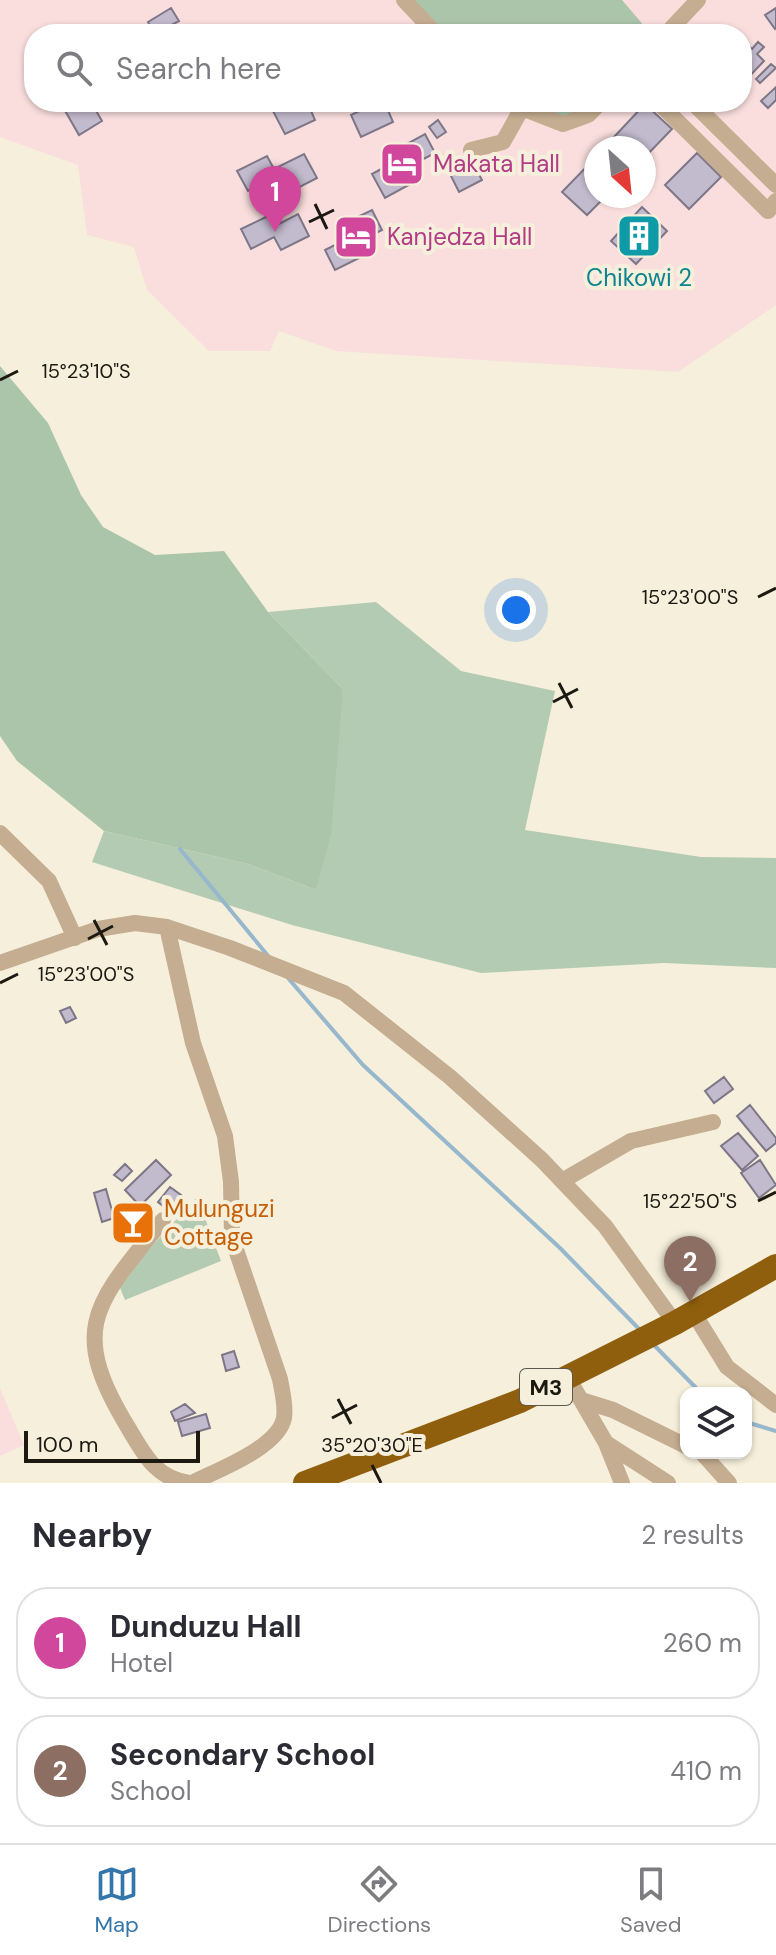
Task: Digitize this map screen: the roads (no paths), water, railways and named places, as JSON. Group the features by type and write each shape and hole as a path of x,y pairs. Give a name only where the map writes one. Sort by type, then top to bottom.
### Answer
{"highway":[{"name":"M3","path":"312,1482 506,1406 684,1318 776,1266"}],"street":[{"path":"404,0 427,24"},
{"path":"675,24 698,0"},
{"path":"471,150 503,142 511,112"},
{"path":"530,112 563,124 591,112"},
{"path":"668,112 768,211 776,201"},
{"path":"702,112 776,185"},
{"path":"0,833 49,881 75,938"},
{"path":"0,963 98,929 135,923 167,927 322,983 361,1003 450,1077 562,1181 727,1367 776,1405"},
{"path":"163,1220 103,1297 92,1346 98,1373 158,1473 170,1480 190,1483 255,1451 273,1437 284,1419 284,1401 280,1379 232,1238 231,1182 225,1136 193,1043 167,927"},
{"path":"562,1181 631,1141 713,1122"},
{"path":"567,1376 606,1443 622,1482"},
{"path":"581,1400 613,1410 680,1443"},
{"path":"606,1443 668,1483"},
{"path":"707,1459 729,1483"}],"waterway":[{"path":"180,849 269,957"},
{"path":"288,978 363,1065 560,1248 641,1331"},
{"path":"652,1343 695,1387"},
{"path":"752,1424 776,1431"}],"place":[{"name":"Makata Hall","path":"402,164"},
{"name":"Dunduzu Hall","path":"275,232"},
{"name":"Chikowi 2","path":"639,236"},
{"name":"Kanjedza Hall","path":"356,237"},
{"name":"Mulunguzi Cottage","path":"133,1223"},
{"name":"Secondary School","path":"690,1302"}]}
